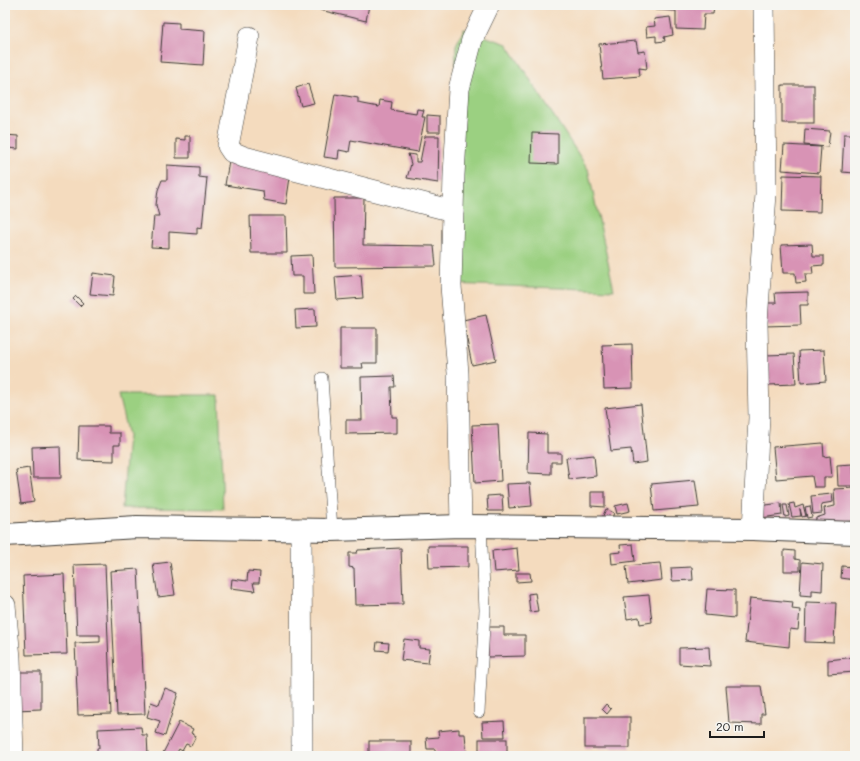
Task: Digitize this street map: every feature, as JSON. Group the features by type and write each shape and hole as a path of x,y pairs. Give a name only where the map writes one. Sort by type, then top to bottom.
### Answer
{"main road":[{"path":"5,534 137,527 332,530 471,526 753,529 855,533"}],"street":[{"path":"753,529 759,418 757,322 766,194 764,5"},
{"path":"471,526 451,286 454,175 459,89 472,40 488,7"},
{"path":"249,37 228,146 232,152 453,211"},
{"path":"301,529 302,756"},
{"path":"5,605 10,658 13,756"}],"lane":[{"path":"322,378 332,530"},
{"path":"471,526 485,610 479,712"}],"green space":[{"path":"464,29 507,44 588,169 614,290 449,284 456,45"},
{"path":"118,395 219,395 223,509 122,508 128,436"}],"building":[{"path":"291,5 310,5 309,9"},
{"path":"321,5 369,5 366,21 320,10"},
{"path":"655,5 714,5 713,14 704,14 703,30 676,29 676,11 655,10"},
{"path":"670,17 673,35 664,37 665,41 656,42 656,36 647,37 646,27 655,26 654,19"},
{"path":"163,22 179,23 179,29 205,31 203,65 160,62"},
{"path":"636,41 638,52 645,51 647,69 639,68 640,76 603,79 599,44"},
{"path":"308,84 314,103 301,106 296,88"},
{"path":"782,85 814,85 814,123 782,123"},
{"path":"335,94 358,98 358,103 379,107 380,100 392,102 391,110 416,114 417,109 424,110 422,117 425,117 418,152 351,140 349,152 339,150 338,159 324,157"},
{"path":"427,115 440,116 440,132 427,132"},
{"path":"805,129 830,131 828,147 804,145"},
{"path":"532,133 558,134 558,164 531,163"},
{"path":"844,134 855,134 855,173 842,172"},
{"path":"5,135 18,136 18,149 7,148 7,172 5,172"},
{"path":"185,136 190,136 190,158 176,158 176,139 185,140"},
{"path":"425,136 439,136 438,183 407,178 411,164 408,154 416,155 416,162 420,162"},
{"path":"784,145 821,147 819,173 782,170"},
{"path":"229,161 291,171 286,204 264,200 263,191 225,185"},
{"path":"167,165 199,167 199,177 207,178 202,228 197,227 197,234 169,232 169,248 151,247 154,216 159,216 156,205 158,190 162,180 167,180"},
{"path":"783,175 821,176 820,212 782,211"},
{"path":"334,198 364,198 363,245 434,246 436,266 335,267"},
{"path":"250,216 286,216 287,253 251,253"},
{"path":"812,244 813,256 824,256 824,265 812,266 813,274 805,274 806,282 796,283 795,273 783,273 781,245"},
{"path":"312,255 314,294 303,294 303,276 292,276 291,256"},
{"path":"93,273 115,276 113,296 90,294"},
{"path":"361,275 363,298 337,300 335,277"},
{"path":"808,292 808,305 800,305 801,325 764,326 763,303 776,303 775,293"},
{"path":"76,296 83,303 80,306 73,299"},
{"path":"315,309 316,327 296,328 295,310"},
{"path":"486,315 496,360 472,365 463,320"},
{"path":"340,328 377,328 377,363 362,363 363,368 340,368"},
{"path":"632,344 633,388 604,389 602,345"},
{"path":"824,350 826,381 801,383 799,351"},
{"path":"794,354 796,384 768,385 766,355"},
{"path":"394,376 395,387 391,387 392,417 397,417 397,433 346,434 346,420 362,420 361,377"},
{"path":"641,404 647,462 633,464 631,449 611,451 605,408"},
{"path":"498,424 501,481 475,483 472,425"},
{"path":"79,426 109,426 109,433 120,433 120,445 114,445 114,461 78,460"},
{"path":"529,433 547,434 547,453 561,453 561,462 551,462 551,474 528,473"},
{"path":"823,443 824,457 830,456 832,477 824,477 824,487 814,487 812,476 776,479 773,447"},
{"path":"60,446 61,478 33,478 32,447"},
{"path":"594,455 596,476 569,479 566,458"},
{"path":"853,464 854,486 838,486 837,465"},
{"path":"29,468 34,502 21,504 16,470"},
{"path":"695,480 699,507 654,511 651,484"},
{"path":"530,483 532,506 509,508 507,484"},
{"path":"855,488 855,521 815,523 816,518 825,515 824,508 835,506 834,489"},
{"path":"591,492 605,492 605,507 591,506"},
{"path":"832,494 833,502 821,504 822,513 813,514 811,496"},
{"path":"502,495 503,511 488,511 487,496"},
{"path":"628,503 630,511 617,514 615,506"},
{"path":"781,503 782,515 761,518 759,506"},
{"path":"794,503 795,508 803,505 806,516 802,517 800,509 801,516 792,517 789,504"},
{"path":"783,505 787,505 789,516 785,517"},
{"path":"810,506 812,517 807,518 805,507"},
{"path":"606,509 614,513 609,524 601,520"},
{"path":"633,544 635,561 612,564 611,553 621,552 620,545"},
{"path":"428,546 468,546 468,567 429,568"},
{"path":"401,548 403,604 355,605 354,568 349,567 349,553 357,553 358,550"},
{"path":"517,548 519,570 494,572 492,551"},
{"path":"784,550 795,551 795,559 800,560 800,571 784,571"},
{"path":"170,562 175,595 158,597 153,564"},
{"path":"802,562 823,564 822,591 812,590 812,596 800,595"},
{"path":"660,563 662,580 628,584 626,566"},
{"path":"105,564 111,714 78,715 75,643 100,642 100,635 77,635 74,565"},
{"path":"842,566 854,567 855,580 841,578"},
{"path":"692,567 693,580 672,581 671,568"},
{"path":"138,569 145,714 117,715 110,571"},
{"path":"248,571 260,572 259,583 253,583 255,591 231,588 232,579 247,581"},
{"path":"516,573 530,573 531,581 516,582"},
{"path":"64,574 67,654 26,655 23,576"},
{"path":"707,589 735,590 735,618 705,615"},
{"path":"535,593 538,611 530,612 528,594"},
{"path":"649,595 652,622 640,624 639,617 627,619 624,597"},
{"path":"750,598 793,602 792,609 800,610 798,630 790,629 789,647 745,642"},
{"path":"806,602 836,603 834,643 805,642"},
{"path":"488,627 504,627 504,635 525,635 525,656 488,657"},
{"path":"404,639 419,641 419,648 430,649 428,663 401,660"},
{"path":"377,642 389,643 388,651 376,650"},
{"path":"709,647 710,666 679,664 679,648"},
{"path":"855,657 855,672 828,674 828,660"},
{"path":"16,672 41,672 41,709 14,710"},
{"path":"726,686 761,686 765,714 761,714 761,724 729,723"},
{"path":"165,688 178,693 165,736 156,733 160,721 147,717 151,702 159,705"},
{"path":"606,704 611,709 607,714 602,709"},
{"path":"585,717 630,717 630,748 585,748"},
{"path":"504,721 505,737 483,737 482,722"},
{"path":"179,722 193,729 191,733 196,736 191,746 186,744 182,751 179,749 175,756 164,756 162,755"},
{"path":"141,727 142,735 147,735 148,756 97,756 97,748 99,748 98,729"},
{"path":"459,729 459,734 465,734 467,756 435,756 435,749 427,749 426,738 439,737 438,731"},
{"path":"479,739 507,739 507,756 479,756"},
{"path":"369,741 411,741 411,756 369,756"}]}
